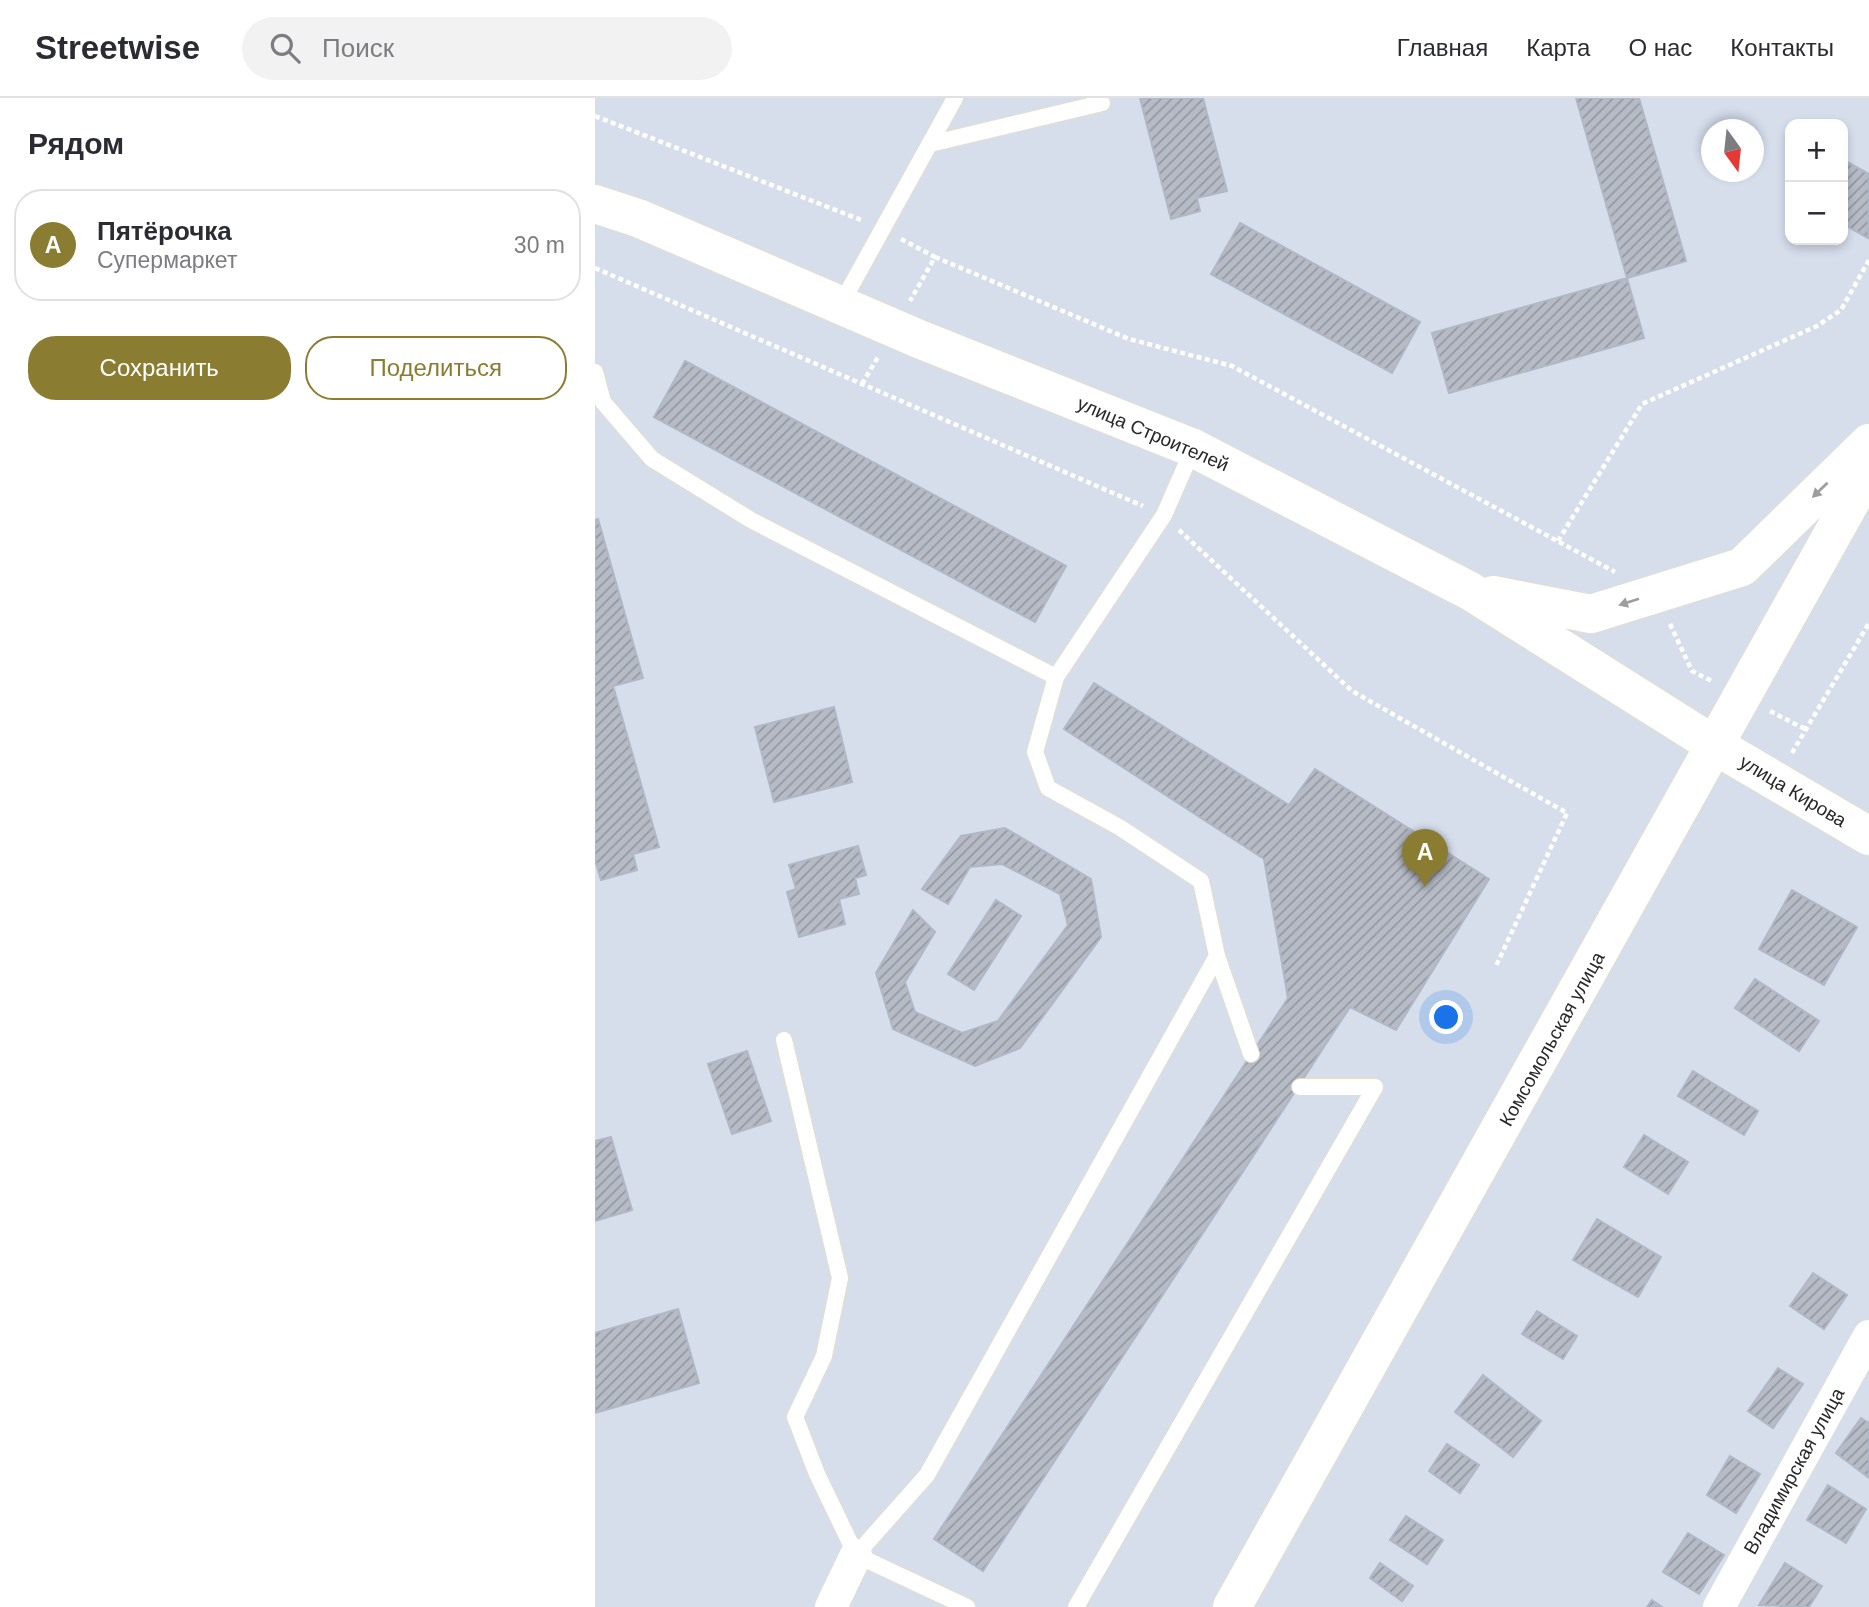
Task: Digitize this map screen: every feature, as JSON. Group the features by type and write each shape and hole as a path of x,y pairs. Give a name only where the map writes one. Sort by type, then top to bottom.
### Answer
{"main road":[{"name":"улица Строителей","path":"595,204 638,219 896,328 1193,448 1470,591 1716,746"},
{"path":"1470,591 1591,614 1742,567 1869,443"},
{"name":"Комсомольская улица","path":"1232,1607 1744,698 1869,469"},
{"name":"улица Кирова","path":"1716,746 1869,836"}],"street":[{"name":"Владимирская улица","path":"1719,1607 1869,1336"},
{"path":"831,1607 856,1555"}],"lane":[{"path":"841,304 955,98"},
{"path":"930,144 1102,103"},
{"path":"595,372 603,402 652,459 751,520 1056,677"},
{"path":"1193,448 1164,515 1056,677 1035,752 1048,788 1119,827 1201,881 1217,956 1251,1054"},
{"path":"856,1555 927,1475 1217,956"},
{"path":"783,1040 840,1278 824,1356 795,1417 817,1475 856,1555 967,1607"},
{"path":"1076,1607 1375,1087 1300,1087"}],"path":[{"path":"595,116 882,228 935,257 1129,339 1232,366 1656,594 1692,671 1807,730"},
{"path":"862,384 935,257"},
{"path":"1558,541 1641,404 1817,326 1841,310 1869,260"},
{"path":"1788,759 1869,623"}],"building":[{"path":"1140,98 1203,98 1227,191 1197,198 1200,211 1171,219"},
{"path":"1576,98 1639,98 1686,261 1627,278"},
{"path":"1848,163 1869,174 1868,238 1848,227"},
{"path":"1240,223 1420,322 1392,373 1211,274"},
{"path":"1627,278 1644,338 1449,393 1432,333"},
{"path":"685,361 1066,566 1035,622 654,417"},
{"path":"598,519 643,678 613,686 659,847 633,854 637,870 601,880 595,860 595,520"},
{"path":"1094,683 1289,805 1315,769 1489,879 1396,1030 1350,1007 983,1571 934,1539 1288,998 1264,859 1064,729"},
{"path":"834,707 852,782 774,802 755,727"},
{"path":"1005,828 1091,879 1101,937 1020,1048 975,1066 893,1029 876,973 913,910 935,932 905,982 915,1012 962,1033 998,1021 1068,925 1060,894 1002,864 970,867 948,904 922,889 961,836"},
{"path":"858,846 866,875 855,878 859,894 839,899 845,924 799,937 787,892 796,889 789,865"},
{"path":"1792,890 1857,927 1824,985 1759,949"},
{"path":"996,900 1021,916 974,990 948,974"},
{"path":"1755,979 1819,1021 1799,1051 1735,1008"},
{"path":"747,1051 771,1121 732,1134 708,1064"},
{"path":"1693,1071 1758,1111 1744,1135 1678,1096"},
{"path":"1644,1135 1688,1162 1668,1194 1624,1167"},
{"path":"611,1137 632,1210 595,1221 595,1141"},
{"path":"1597,1219 1661,1257 1638,1297 1573,1260"},
{"path":"1813,1273 1847,1295 1824,1329 1790,1306"},
{"path":"678,1309 699,1383 595,1413 595,1333"},
{"path":"1537,1311 1577,1336 1563,1359 1522,1334"},
{"path":"1778,1368 1803,1384 1773,1428 1748,1411"},
{"path":"1483,1375 1541,1421 1513,1457 1455,1412"},
{"path":"1861,1418 1869,1423 1869,1478 1836,1453"},
{"path":"1447,1444 1479,1465 1460,1493 1429,1471"},
{"path":"1730,1456 1760,1474 1736,1513 1707,1495"},
{"path":"1828,1485 1866,1509 1846,1543 1807,1520"},
{"path":"1406,1516 1443,1540 1427,1564 1390,1540"},
{"path":"1688,1533 1724,1555 1699,1594 1663,1572"},
{"path":"1380,1563 1413,1586 1402,1601 1370,1578"},
{"path":"1785,1563 1822,1586 1809,1607 1759,1605"},
{"path":"1652,1600 1662,1607 1647,1607"}],"place":[{"name":"Пятёрочка","path":"1425,887"}]}
